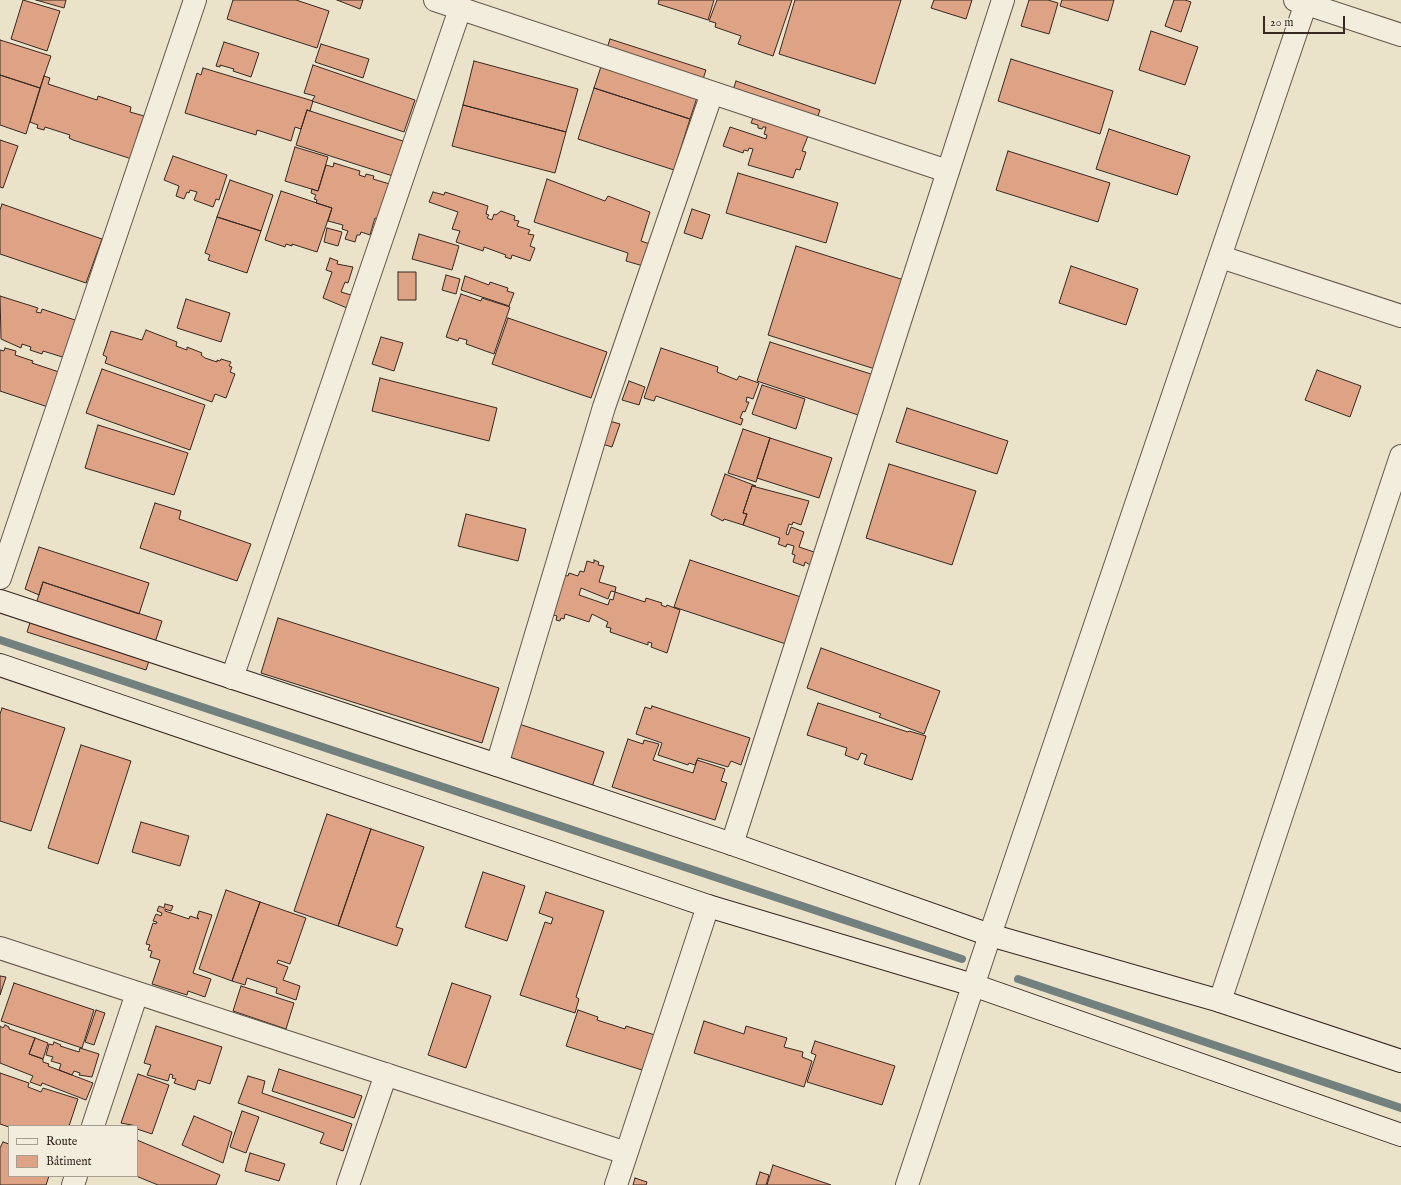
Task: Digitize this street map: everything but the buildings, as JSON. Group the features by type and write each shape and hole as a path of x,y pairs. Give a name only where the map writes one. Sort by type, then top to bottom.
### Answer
{"street":[{"path":"0,578 195,0"},
{"path":"435,0 947,171"},
{"path":"732,844 1003,0"},
{"path":"907,1185 973,985 1221,256 1303,1 1401,35"},
{"path":"232,678 460,8"},
{"path":"497,764 604,407 712,93"},
{"path":"1221,256 1401,316"},
{"path":"1220,1001 1401,456"},
{"path":"0,601 497,764 732,844 990,935 1220,1001 1401,1061"},
{"path":"0,665 708,906 973,985 1401,1135"},
{"path":"616,1185 708,906"},
{"path":"0,948 626,1153"},
{"path":"93,1125 137,993"},
{"path":"348,1185 386,1074"}],"waterway":[{"path":"0,640 962,959"},
{"path":"1018,979 1401,1108"}]}
